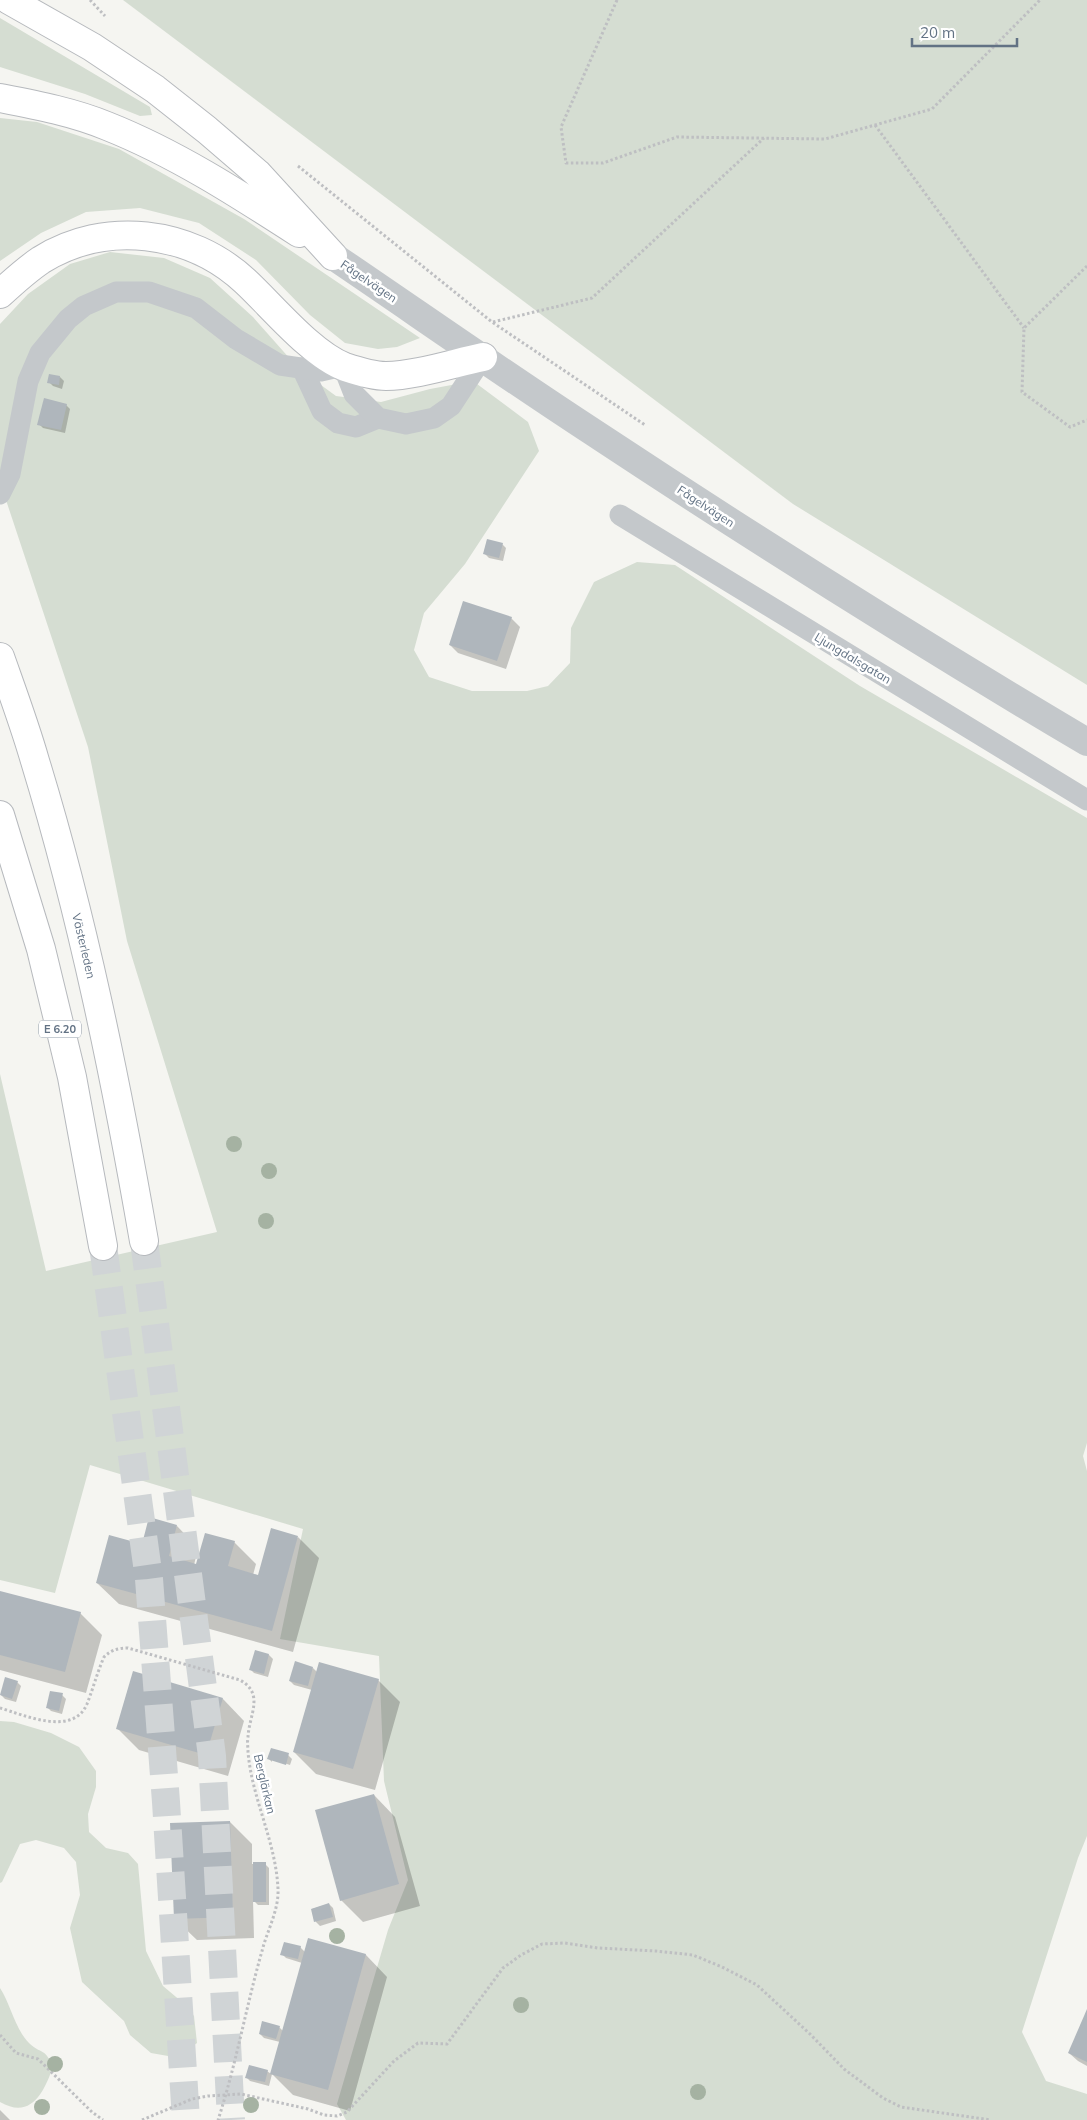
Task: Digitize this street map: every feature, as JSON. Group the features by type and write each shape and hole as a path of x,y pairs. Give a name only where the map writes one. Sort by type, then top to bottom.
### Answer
{"highway":[{"path":"9,0 92,47 155,89 192,118 257,173 333,256"},
{"path":"0,98 39,105 106,125 158,149 211,176 333,256"},
{"path":"0,294 42,260 67,247 98,239 132,234 166,238 195,248 220,262 243,279 317,350 343,366 385,376 483,357"},
{"name":"Västerleden","path":"0,657 35,760 85,947 144,1241"},
{"name":"E 6.20","path":"0,816 41,949 72,1077 103,1246"}],"street":[{"name":"Fågelvägen","path":"333,256 600,437 719,515 959,666 1087,742"}],"lane":[{"path":"0,494 10,474 28,381 40,353 68,319 84,306 116,292 149,292 196,308 236,339 280,364 321,371 343,366 354,394 378,418 406,424 434,418 451,406 483,357"},
{"path":"302,368 322,411 338,423 356,427 378,418"},
{"name":"Ljungdalsgatan","path":"620,515 1087,800"}],"path":[{"path":"617,0 561,127 566,162 603,163 677,137 825,139 932,109 1040,0"},
{"path":"875,125 1024,328 1022,392 1070,427 1087,420"},
{"path":"492,322 592,298 764,138"},
{"path":"293,163 492,322 653,430"},
{"path":"1024,328 1087,266"},
{"name":"Berglärkan","path":"0,1708 55,1722 70,1721 81,1714 87,1704 104,1657 108,1653 120,1648 128,1648 240,1680 249,1685 253,1693 254,1704 248,1737 250,1769 273,1853 278,1890 273,1918 262,1949 226,2096 218,2120"},
{"path":"142,2120 192,2099 242,2094 308,2109 324,2115 337,2116 347,2112 394,2061 418,2043 447,2044 503,1968 520,1955 542,1944 565,1943 598,1948 693,1955 722,1967 757,1985 804,2028 844,2069 883,2098 901,2107 991,2120"},
{"path":"0,2035 16,2053 38,2059 92,2112 103,2120"}],"shaded area":[{"path":"123,0 1087,0 1087,685 793,504"},
{"path":"0,18 150,107 152,115 140,116 85,94 0,67"},
{"path":"0,118 37,122 119,149 244,219 420,338 397,347 378,349 345,343 310,315 256,260 199,223 140,208 86,212 41,233 0,261"},
{"path":"110,252 164,258 210,278 253,317 299,369 336,396 381,402 430,389 473,381 528,422 539,451 465,564 424,613 414,650 429,677 472,691 527,691 548,686 570,663 571,628 594,582 637,562 675,565 860,686 1087,818 1087,1443 1083,1456 1087,1471 1087,1836 1078,1858 1022,2032 1046,2081 1087,2094 1087,2120 346,2120 337,2104 388,1930 408,1880 384,1781 379,1656 280,1639 303,1529 90,1465 55,1593 0,1580 0,1074 46,1271 217,1232 127,941 88,747 0,482 0,324 28,294 70,264"},
{"path":"0,1721 14,1722 51,1733 79,1747 96,1771 96,1787 88,1814 89,1832 106,1848 128,1853 138,1864 146,1951 163,1986 182,2002 194,2016 197,2043 186,2051 168,2056 151,2053 130,2035 124,2021 82,1982 70,1928 80,1895 76,1862 64,1848 36,1840 20,1844 0,1883"},
{"path":"0,1988 24,2037 33,2047 45,2053 53,2067 45,2086 35,2101 20,2108 11,2107 0,2102"}],"building":[{"path":"49,374 60,376 59,385 47,383"},
{"path":"44,398 67,404 61,430 37,425"},
{"path":"487,539 503,543 499,558 483,554"},
{"path":"463,601 512,617 497,661 449,645"},
{"path":"149,1517 177,1525 169,1556 196,1564 205,1533 235,1541 228,1566 258,1575 271,1528 298,1536 272,1631 96,1583 109,1535 142,1544"},
{"path":"0,1591 81,1612 65,1672 0,1655"},
{"path":"255,1650 269,1654 264,1674 249,1670"},
{"path":"295,1661 313,1667 308,1686 289,1681"},
{"path":"319,1662 379,1679 353,1769 293,1752"},
{"path":"133,1671 223,1698 206,1755 116,1729"},
{"path":"5,1677 18,1681 12,1699 0,1695"},
{"path":"50,1691 63,1693 59,1711 46,1708"},
{"path":"271,1748 289,1753 286,1765 267,1759"},
{"path":"374,1794 399,1884 340,1901 315,1810"},
{"path":"230,1821 233,1917 174,1919 170,1823"},
{"path":"253,1862 266,1862 266,1902 253,1902"},
{"path":"329,1903 333,1917 314,1922 311,1909"},
{"path":"308,1938 366,1954 328,2090 270,2074"},
{"path":"284,1942 301,1946 298,1959 280,1955"},
{"path":"1087,2009 1087,2062 1068,2053"},
{"path":"262,2021 280,2026 276,2039 259,2034"},
{"path":"249,2065 268,2070 265,2082 245,2078"}],"tunnel":[{"path":"144,1241 212,1756 231,2120"},
{"path":"103,1246 149,1579 166,1802 186,2120"}]}
